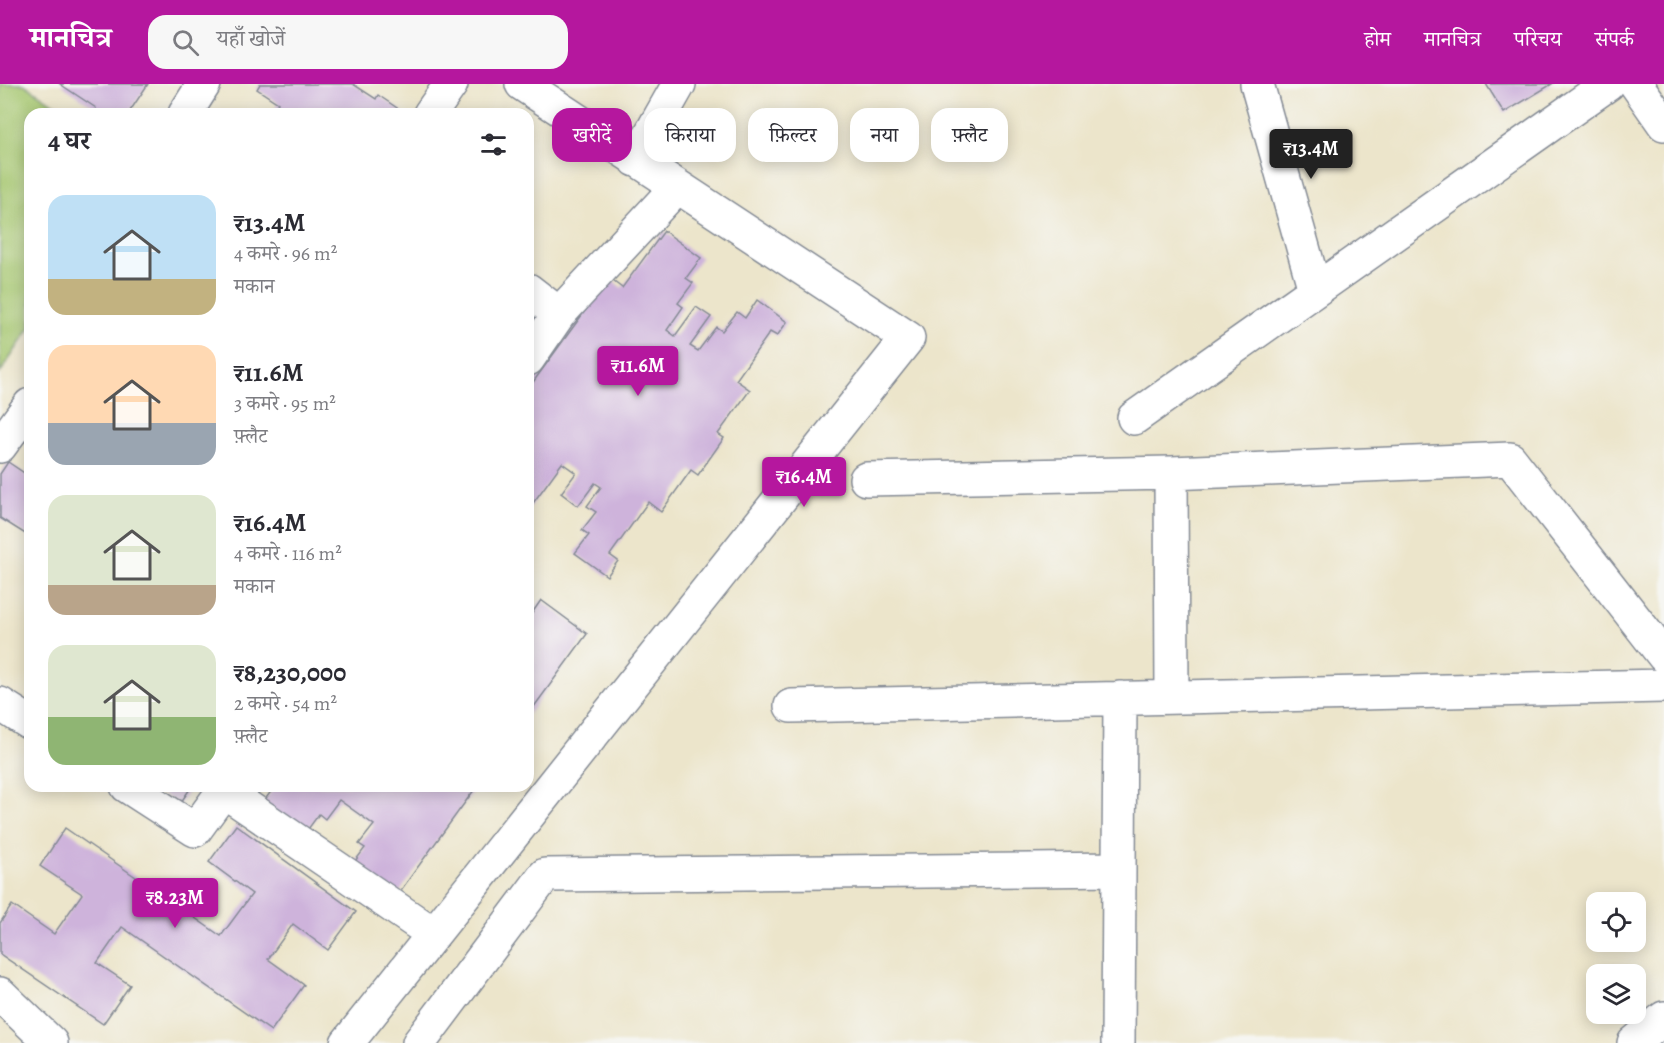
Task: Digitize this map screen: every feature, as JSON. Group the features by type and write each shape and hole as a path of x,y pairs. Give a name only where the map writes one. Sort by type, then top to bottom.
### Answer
{"street":[{"path":"188,108 204,84"},
{"path":"347,1043 432,933 908,338 522,84"},
{"path":"636,160 679,84"},
{"path":"1257,84 1315,290"},
{"path":"1134,418 1608,84"},
{"path":"1636,84 1664,124"},
{"path":"434,108 447,85"},
{"path":"534,350 559,314 677,187"},
{"path":"534,295 559,314"},
{"path":"0,446 24,413"},
{"path":"866,479 1171,474 1510,459 1664,656"},
{"path":"1171,474 1172,697"},
{"path":"791,706 1664,686"},
{"path":"1118,1043 1120,698"},
{"path":"0,704 24,719"},
{"path":"136,792 195,830 224,792"},
{"path":"230,792 432,933"},
{"path":"419,1043 545,875 1119,870"},
{"path":"0,994 51,1043"},
{"path":"1634,1043 1664,1018"}],"green space":[{"path":"0,84 24,84 60,108 24,108 24,337 0,373"}],"building":[{"path":"60,84 148,84 132,108 96,108"},
{"path":"260,84 353,84 376,99 378,95 397,108 275,108 278,103 257,89"},
{"path":"1486,84 1552,84 1504,113"},
{"path":"664,231 701,258 686,278 693,283 678,303 683,307 667,330 675,336 696,307 711,317 690,346 698,351 716,327 722,331 737,312 745,318 757,300 787,322 777,336 770,332 736,380 750,390 718,434 724,438 698,475 691,470 661,512 648,502 610,555 618,561 607,576 575,553 589,535 582,530 596,512 587,506 601,487 595,483 578,506 561,493 576,473 562,463 534,502 534,381 609,278 622,288"},
{"path":"8,462 24,473 24,533 0,518 0,474"},
{"path":"541,600 587,634 534,707 534,610"},
{"path":"160,792 188,792 179,805"},
{"path":"271,792 473,792 393,901 349,869 365,848 359,844 374,825 339,800 325,819 319,814 303,836 261,805"},
{"path":"236,825 356,912 328,950 293,924 268,959 304,985 271,1031 122,927 97,963 130,985 103,1024 0,954 0,923 12,905 54,934 82,894 40,866 65,828 221,936 252,894 209,862"}]}
